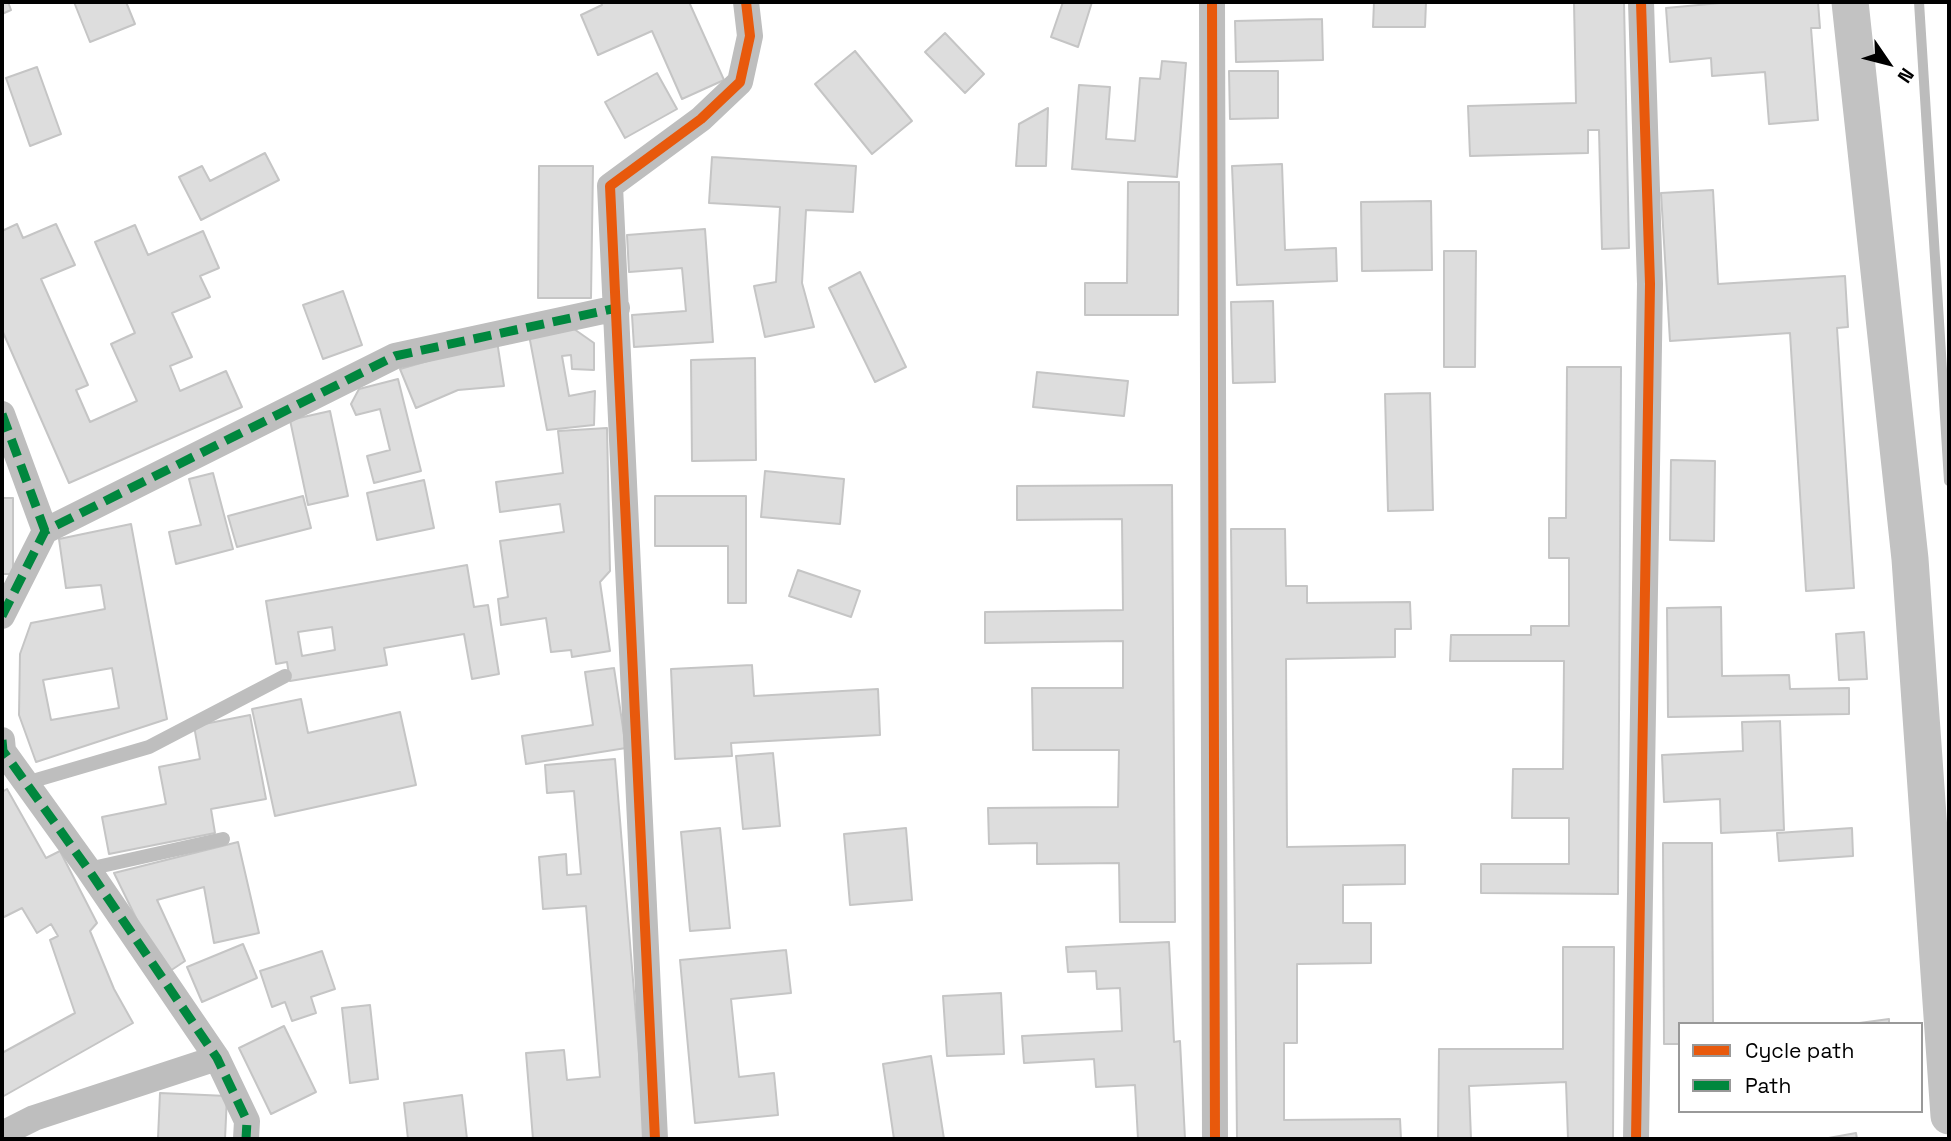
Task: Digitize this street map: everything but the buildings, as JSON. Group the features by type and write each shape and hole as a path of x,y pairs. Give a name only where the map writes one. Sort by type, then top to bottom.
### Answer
{"street":[{"path":"655,1139 610,186 701,119 740,82 750,36 746,2"},
{"path":"1212,2 1215,1139"},
{"path":"1636,1139 1650,284 1641,2"},
{"path":"1850,2 1910,559 1949,1116"},
{"path":"2,616 45,531 395,356 617,308"},
{"path":"2,414 45,531"},
{"path":"2,740 3,751 88,869 217,1058 247,1121 246,1139"},
{"path":"3,1132 34,1118 217,1058"}],"lane":[{"path":"26,783 149,747 285,676"},
{"path":"88,869 223,839"}],"waterway":[{"path":"1919,2 1949,481"}],"marked path":[{"path":"2,616 45,531 395,356 617,308"},
{"path":"2,414 45,531"},
{"path":"2,740 3,751 88,869 217,1058 247,1121 246,1139"}],"cycle path":[{"path":"655,1139 610,186 701,119 740,82 750,36 746,2"},
{"path":"1212,2 1215,1139"},
{"path":"1636,1139 1650,284 1641,2"}]}
